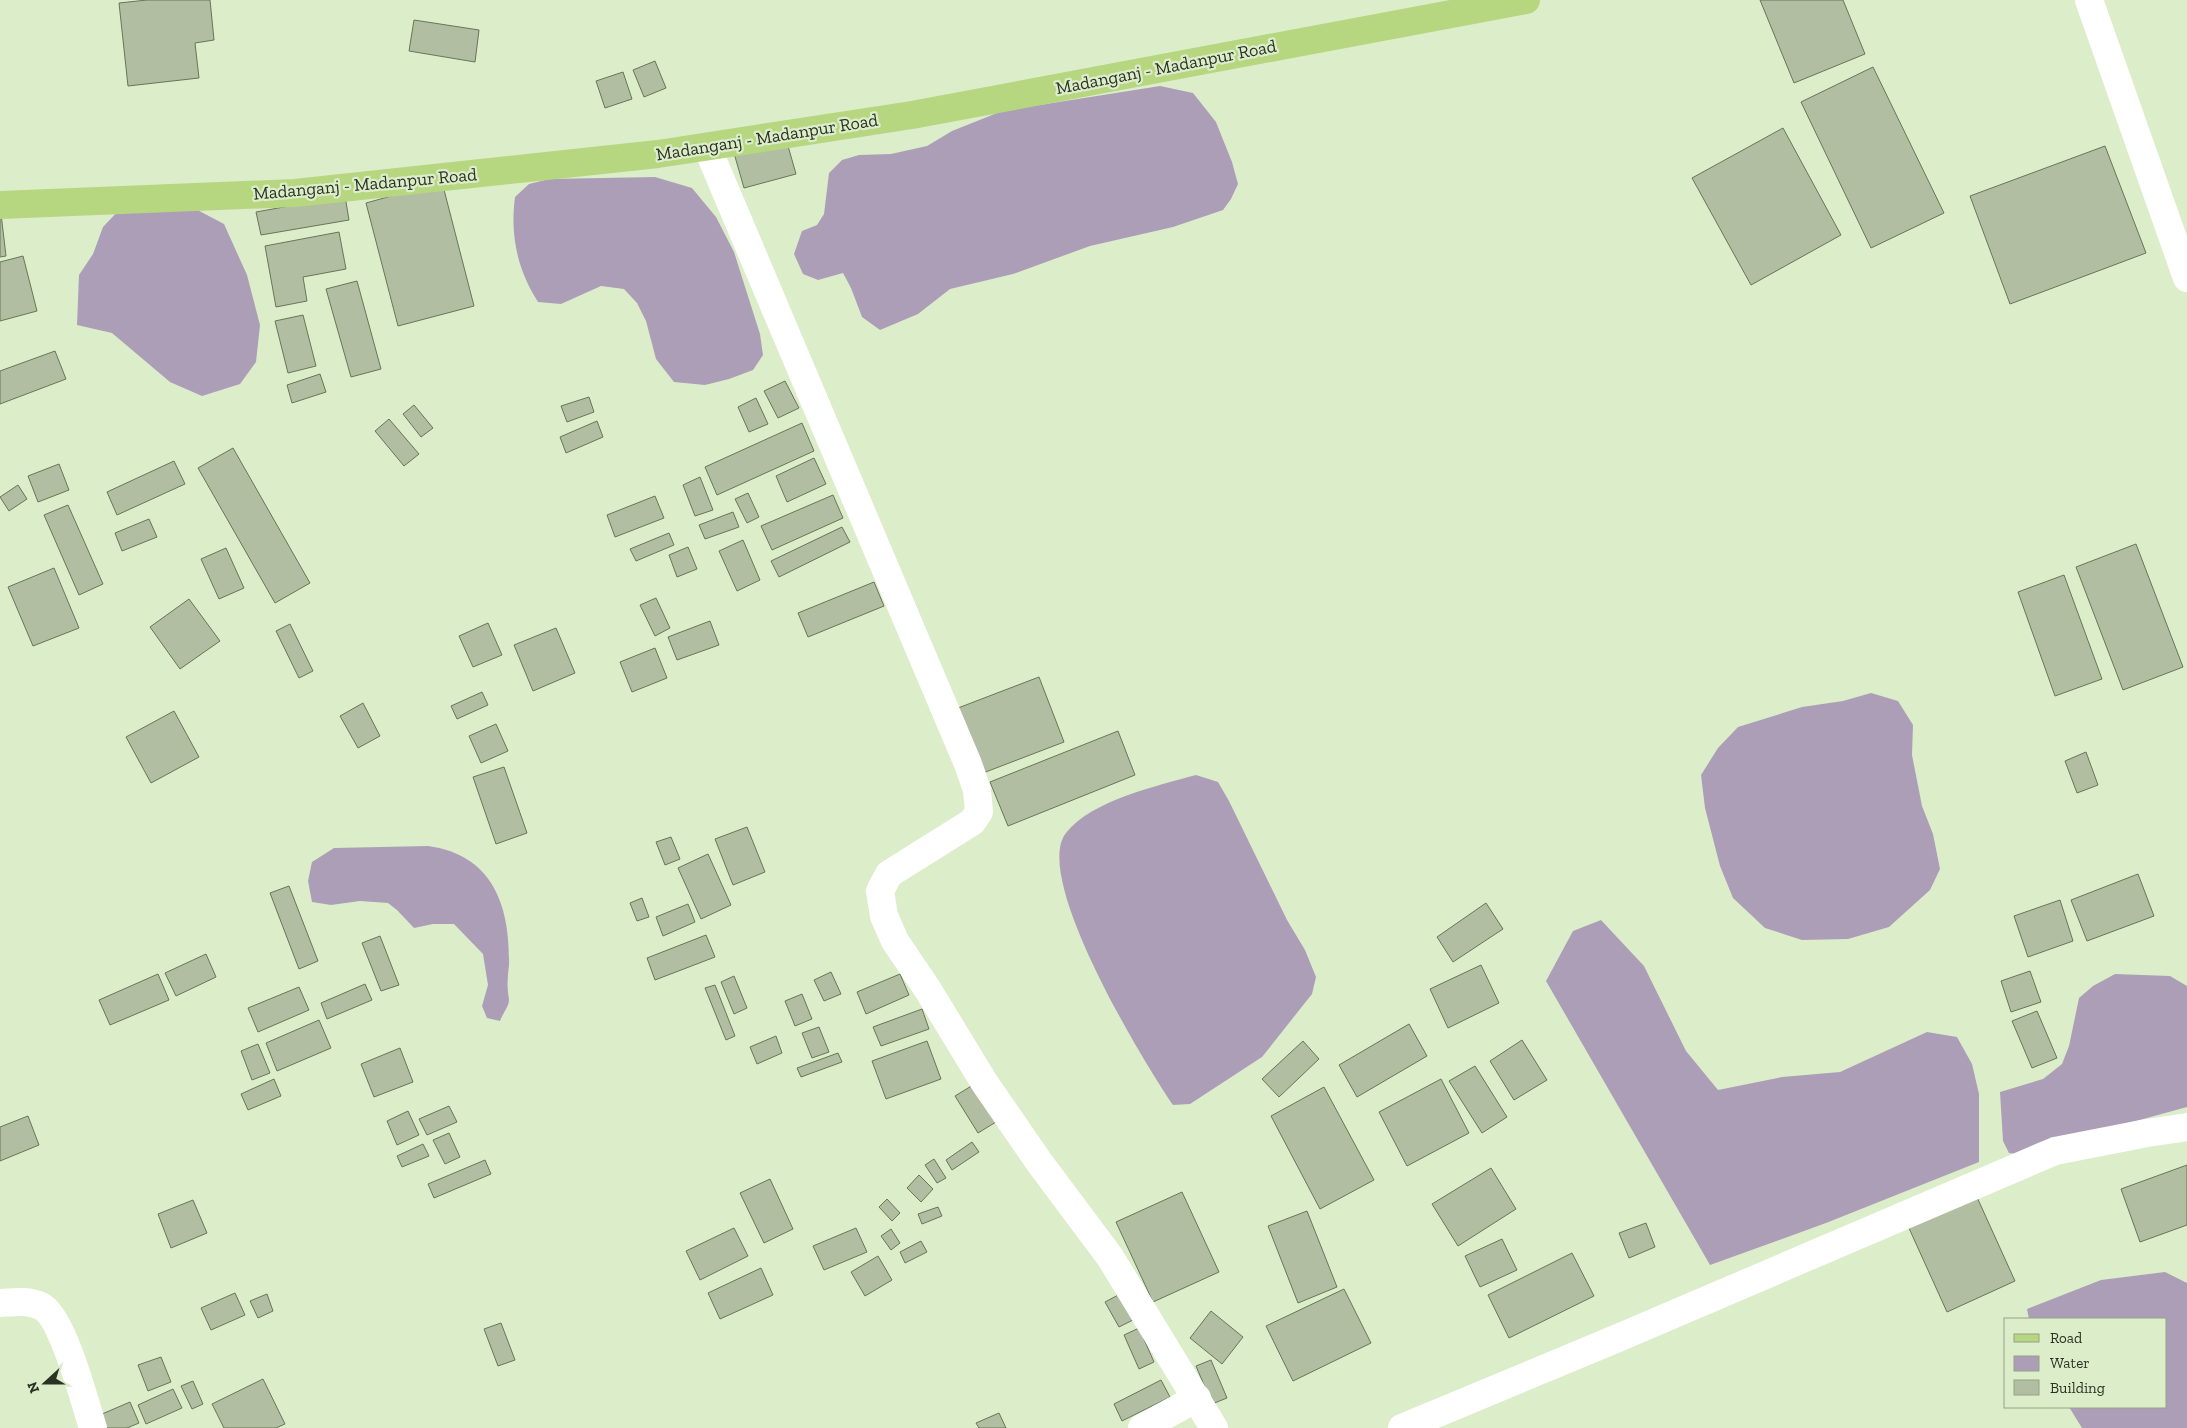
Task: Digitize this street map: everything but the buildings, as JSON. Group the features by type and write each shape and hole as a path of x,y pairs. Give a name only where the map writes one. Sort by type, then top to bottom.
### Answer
{"main road":[{"name":"Madanganj - Madanpur Road","path":"0,205 295,193 658,154 912,115 1526,0"}],"street":[{"path":"2089,0 2187,278"},
{"path":"707,147 968,764 977,790 979,812 972,822 889,874 880,891 884,916 895,941 928,990 984,1082 1039,1162 1110,1257 1214,1428"},
{"path":"1402,1428 2055,1151 2148,1132 2187,1127"},
{"path":"0,1303 22,1301 42,1306 56,1320 93,1428"},
{"path":"1142,1428 1197,1398"}],"water":[{"path":"1160,86 1193,93 1216,122 1232,162 1238,184 1223,210 1173,227 1090,246 1013,274 950,289 918,314 880,330 862,317 843,273 818,280 803,274 794,254 802,231 817,225 824,214 829,173 842,160 859,155 891,154 927,146 952,131 1002,111"},
{"path":"655,177 692,188 716,217 734,252 760,334 763,355 753,370 705,385 674,382 656,359 646,321 637,303 624,289 601,286 561,304 538,302 531,290 520,264 514,225 515,197 529,184 549,179"},
{"path":"186,204 224,224 247,275 260,325 256,362 240,384 202,396 170,382 112,333 77,325 79,275 93,254 103,227 120,209"},
{"path":"1871,693 1898,701 1913,725 1912,755 1922,806 1933,834 1940,869 1930,890 1889,927 1848,939 1802,940 1765,928 1733,898 1720,866 1705,808 1701,775 1718,748 1738,727 1802,707 1843,701"},
{"path":"1196,775 1218,782 1287,920 1305,950 1316,977 1312,994 1262,1057 1190,1104 1173,1105 1139,1051 1096,970 1077,927 1064,888 1059,856 1066,833 1077,821 1092,812 1108,803 1145,789"},
{"path":"428,846 450,851 469,860 483,872 494,887 501,904 509,944 509,1000 500,1021 487,1018 482,1006 488,985 483,954 454,924 433,924 414,928 388,903 360,901 331,905 312,902 308,881 312,862 334,848"},
{"path":"1601,920 1644,966 1686,1051 1718,1090 1782,1077 1840,1072 1927,1032 1957,1037 1972,1064 1979,1094 1979,1162 1826,1223 1710,1265 1546,981 1573,931"},
{"path":"2115,974 2170,976 2187,986 2187,1107 2016,1154 2009,1153 2003,1141 2000,1092 2043,1079 2062,1064 2069,1046 2079,998 2093,986"},
{"path":"2165,1272 2187,1283 2187,1428 2082,1428 2070,1408 2167,1408 2167,1318 2029,1318 2027,1309 2101,1280"}]}
